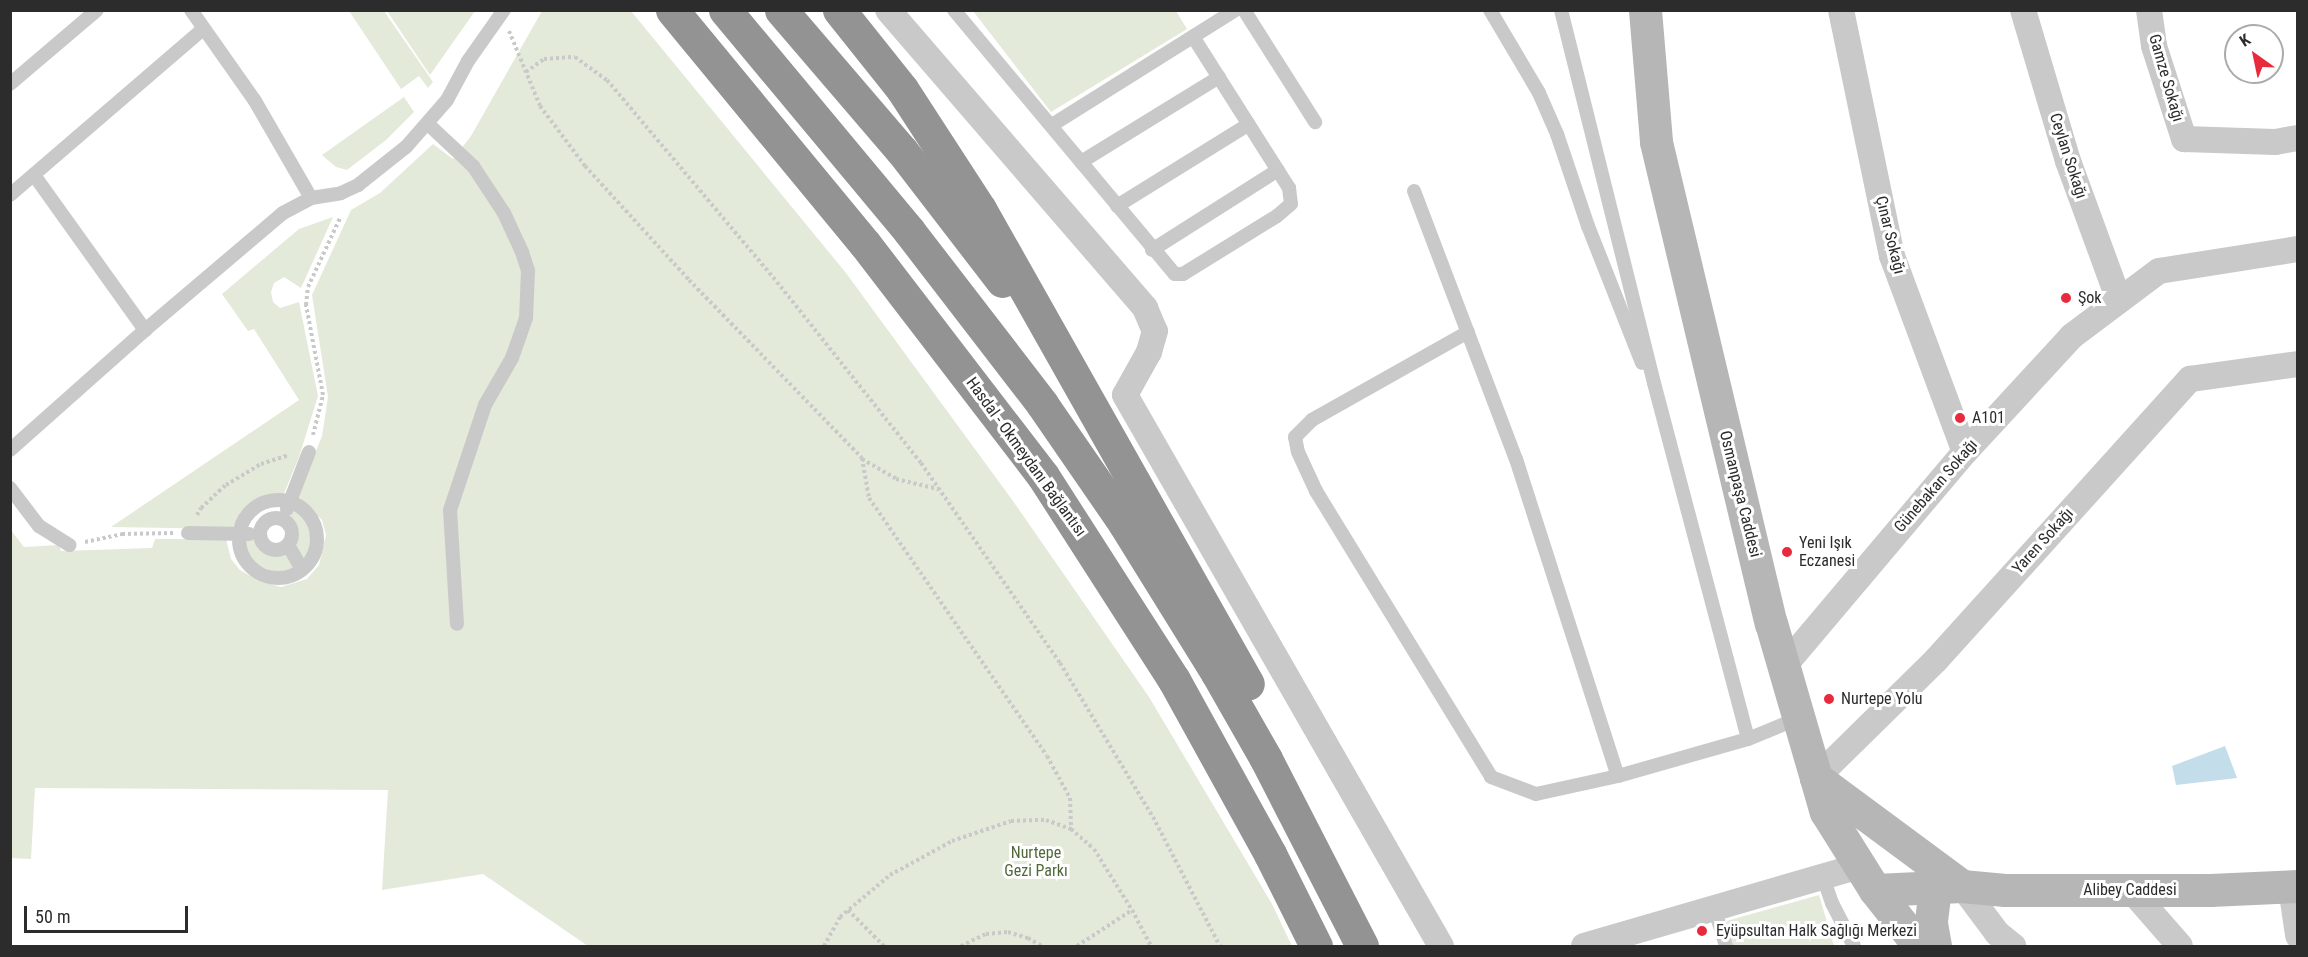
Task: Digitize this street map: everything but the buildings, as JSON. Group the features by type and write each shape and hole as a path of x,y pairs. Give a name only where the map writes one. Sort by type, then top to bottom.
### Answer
{"highway":[{"name":"Hasdal - Okmeydanı Bağlantısı","path":"672,10 865,244 1043,476 1096,555 1174,680 1270,854 1316,946"},
{"path":"725,10 909,231 1042,404 1172,598 1218,673 1295,815 1362,946"},
{"path":"781,10 902,151 1031,321 1062,358"},
{"path":"839,10 874,52 940,144 980,209 1062,358 1168,539 1256,699 1279,755 1295,815"}],"main road":[{"name":"Osmanpaşa Caddesi","path":"1645,10 1656,142 1784,666 1816,778 1826,812 1867,878 1919,946"},
{"path":"1816,778 1942,879 1930,923 1935,946"},
{"name":"Alibey Caddesi","path":"1867,878 1942,879 2005,890 2294,886"}],"street":[{"path":"888,10 1144,308 1155,331 1149,352 1125,394 1441,946"},
{"name":"Çınar Sokağı","path":"1841,10 1892,256 1965,452"},
{"name":"Ceylan Sokağı","path":"2023,10 2068,161 2119,300"},
{"name":"Gamze Sokağı","path":"2149,10 2154,46 2184,140 2275,142 2298,138"},
{"name":"Günebakan Sokağı","path":"1784,666 1965,452 2072,336 2159,271 2298,249"},
{"name":"Yaren Sokağı","path":"1816,778 1936,660 2190,379 2298,364"},
{"path":"1584,946 1630,939 1714,907 1823,876 1867,878"},
{"path":"1942,879 1996,933 2013,946"},
{"path":"2294,886 2294,938"},
{"path":"2131,890 2180,946"}],"lane":[{"path":"10,84 97,10"},
{"path":"191,10 255,101 311,198"},
{"path":"954,10 1052,125 1152,250 1175,274 1183,274 1277,216 1291,204 1292,196 1278,170 1193,37"},
{"path":"1052,125 1235,10"},
{"path":"1244,10 1315,122"},
{"path":"1490,10 1539,93 1557,134 1588,226 1663,416"},
{"path":"1561,10 1663,416 1748,740"},
{"path":"10,450 145,330 283,213 311,198 341,193 358,185 406,147 447,100 468,61 503,12"},
{"path":"10,195 203,29"},
{"path":"1081,162 1219,77"},
{"path":"428,124 473,166 504,213 522,252 528,278 529,297 512,358 485,405 450,510 457,624"},
{"path":"1118,206 1249,124"},
{"path":"1152,250 1278,170"},
{"path":"34,175 145,330"},
{"path":"1414,191 1516,459 1618,776"},
{"path":"1468,332 1312,420 1295,437 1298,452 1316,490 1491,777 1536,794 1618,776 1748,740 1799,717"},
{"path":"283,519 309,452"},
{"path":"10,488 39,526 69,545"},
{"path":"279,500 302,508 316,530 317,544 313,556 302,569 282,578 268,577 256,572 247,562 241,550 240,534 247,515 256,507 279,500"},
{"path":"259,534 267,520 283,519"},
{"path":"259,534 263,544 271,550 282,550 288,545 292,533 283,519"},
{"path":"188,533 259,534"},
{"path":"288,545 302,569"},
{"path":"1823,876 1832,903 1854,946"},
{"path":"1714,907 1726,946"}],"path":[{"path":"503,12 540,106 585,166 689,280 862,459 896,479 939,489"},
{"path":"526,72 544,59 575,57 607,80 777,282 939,489 1060,663 1152,817 1221,946"},
{"path":"69,545 122,534 188,533 201,508 226,485 261,464 286,455 309,452 323,395 311,337 308,287 340,218"},
{"path":"862,459 869,498 1047,756 1070,798 1071,829"},
{"path":"824,946 840,917 890,875 952,840 1011,821 1046,820 1071,829 1094,849 1132,910 1151,946"},
{"path":"848,910 884,946"},
{"path":"1077,946 1132,910"},
{"path":"961,946 986,934 1008,932 1029,938 1042,946"}],"green space":[{"path":"349,11 384,11 433,82 428,88 419,76 401,89"},
{"path":"387,11 475,11 430,75"},
{"name":"Nurtepe Gezi Parkı","path":"542,11 631,11 846,273 1013,501 1149,697 1272,904 1292,946 588,946 483,874 382,890 388,790 35,788 31,859 11,858 10,529 24,547 59,545 61,551 152,548 155,539 226,539 231,559 240,570 259,581 281,587 307,579 319,565 326,535 322,520 298,496 322,436 328,397 312,295 351,210 380,193 433,144 453,159 471,136"},
{"path":"973,11 1176,11 1187,29 1051,112"},
{"path":"404,97 414,112 386,140 347,170 336,167 322,155"},
{"path":"333,217 301,288 284,277 274,283 271,292 273,302 280,308 299,302 318,396 299,457 283,496 264,498 251,503 240,513 232,529 111,527 299,400 254,329 248,331 222,294 299,229"},
{"path":"294,507 300,509 311,524 313,532 314,541 310,554 304,560 294,544 298,536 289,519"},
{"path":"255,537 263,551 271,555 286,552 296,569 275,572 254,564 245,554 242,539"},
{"path":"1819,895 1834,946 1730,946 1723,922"}],"water":[{"path":"2225,746 2237,778 2176,785 2172,766"}],"place":[{"name":"Şok","path":"2066,298"},
{"name":"A101","path":"1960,418"},
{"name":"Yeni Işık Eczanesi","path":"1787,552"},
{"name":"Nurtepe Yolu","path":"1829,699"},
{"name":"Eyüpsultan Halk Sağlığı Merkezi","path":"1702,931"}]}
